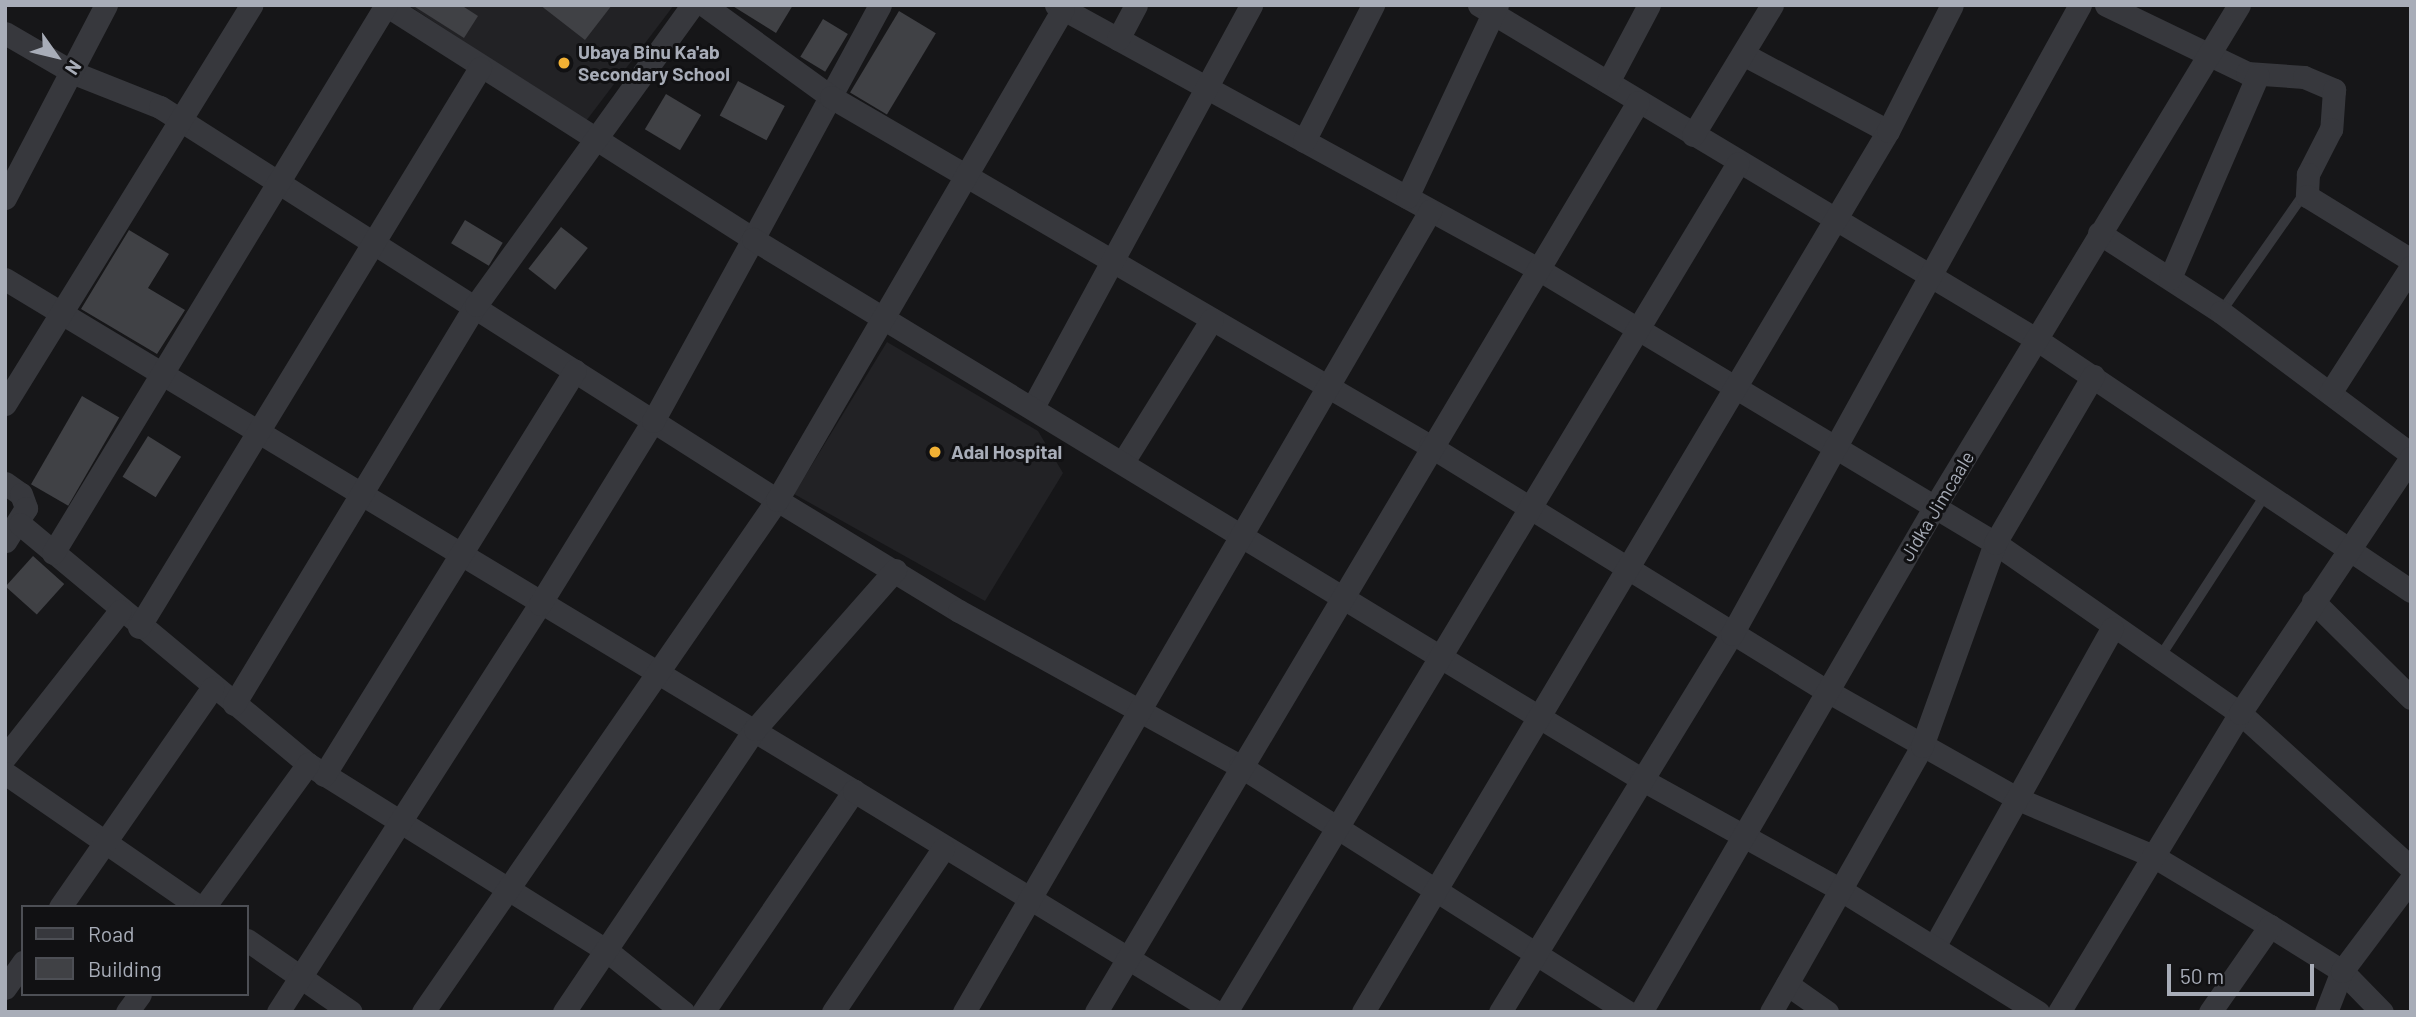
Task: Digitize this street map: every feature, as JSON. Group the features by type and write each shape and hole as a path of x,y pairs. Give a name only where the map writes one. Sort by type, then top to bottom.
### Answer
{"street":[{"path":"5,198 74,74 106,5"},
{"path":"5,404 59,310 251,5"},
{"path":"53,553 386,5 590,139 753,239 1124,462 1541,719 1742,837 1841,890 2038,1012"},
{"path":"234,704 357,494 477,305 590,139 692,5"},
{"path":"704,5 831,97 1430,446 1829,692 2018,799 2153,856 2270,926 2342,971 2382,1012"},
{"path":"278,1012 303,980 405,822 653,421 880,5"},
{"path":"1118,39 1136,5"},
{"path":"1033,407 1115,262 1251,5"},
{"path":"1304,141 1373,5"},
{"path":"1608,82 1649,5"},
{"path":"1693,135 1772,5"},
{"path":"1363,1012 1631,570 1731,389 1888,131 1952,5"},
{"path":"1500,1012 1732,634 1835,448 1934,278 2080,5"},
{"path":"2106,5 2204,55 2258,75 2312,78 2334,90 2330,129 2308,174 2306,191 2316,207 2411,260"},
{"name":"Jidka Jimcaale","path":"1641,1012 1934,508 2039,341 2204,55 2239,5"},
{"path":"423,1012 660,673 777,500 970,176 1060,7 1538,269 1637,333 1995,543 2112,628 2160,657 2240,713 2411,867"},
{"path":"1408,197 1490,8 1738,163 2039,341 2411,591"},
{"path":"5,33 74,74 179,120 372,243 477,305 777,500 1240,766 1338,832 1628,1012"},
{"path":"1743,54 1888,131"},
{"path":"139,627 480,68"},
{"path":"2170,278 2258,75"},
{"path":"1096,1012 1240,766 1343,598 1430,446 1638,102"},
{"path":"1226,1012 1338,832 1440,657 1738,163"},
{"path":"964,1012 1033,903 1141,708 1330,388 1430,211"},
{"path":"2059,1012 2240,713 2411,456 2221,312 2099,233"},
{"path":"2330,393 2411,267"},
{"path":"5,278 463,558 755,729 943,849 1216,1012"},
{"path":"1124,462 1212,319"},
{"path":"203,905 316,770 463,558 575,370"},
{"path":"1771,1012 1923,746 1995,543 2093,376"},
{"path":"5,483 21,494 26,508 13,533 53,553 212,688 316,770 405,822 509,891 606,950 683,1012"},
{"path":"564,1012 755,729 895,570"},
{"path":"2313,601 2411,698"},
{"path":"5,757 120,611"},
{"path":"1934,947 2112,628"},
{"path":"61,905 212,688"},
{"path":"5,773 198,905"},
{"path":"703,1012 854,791"},
{"path":"834,1012 943,849"},
{"path":"2326,1012 2342,971 2411,879"},
{"path":"2210,1012 2270,926"},
{"path":"248,941 351,1012"},
{"path":"5,988 21,965"},
{"path":"1787,984 1827,1012"},
{"path":"127,1012 139,996"}],"lane":[{"path":"2221,312 2306,191"},
{"path":"2160,657 2267,492"}],"shaded area":[{"name":"Ubaya Binu Ka'ab Secondary School","path":"408,5 674,5 586,121"},
{"name":"Adal Hospital","path":"887,342 1038,431 1063,473 985,601 794,494"}],"building":[{"path":"412,5 461,5 478,16 464,38"},
{"path":"540,5 612,5 585,40"},
{"path":"731,5 793,5 776,33"},
{"path":"899,11 936,33 887,115 850,92"},
{"path":"823,19 848,34 825,72 800,57"},
{"path":"738,81 785,106 766,140 720,115"},
{"path":"666,94 701,115 680,150 645,129"},
{"path":"465,220 503,243 489,266 451,243"},
{"path":"561,227 588,248 555,290 528,269"},
{"path":"129,230 169,254 148,288 185,310 157,354 81,309"},
{"path":"82,396 119,418 68,506 31,484"},
{"path":"148,436 181,457 156,497 123,477"},
{"path":"33,556 64,584 37,615 6,586"}],"place":[{"name":"Ubaya Binu Ka'ab Secondary School","path":"564,63"},
{"name":"Adal Hospital","path":"935,452"}]}
